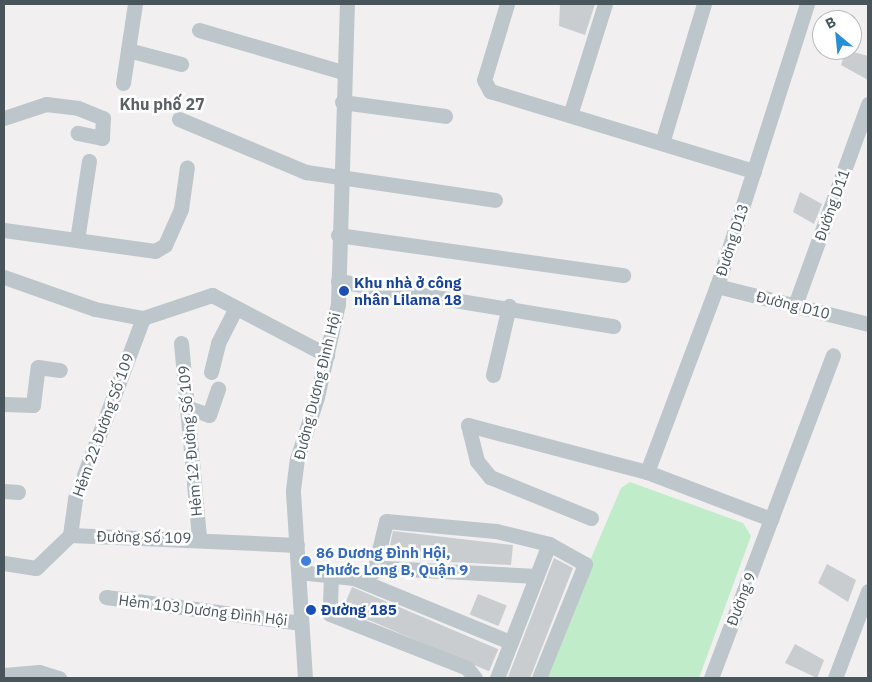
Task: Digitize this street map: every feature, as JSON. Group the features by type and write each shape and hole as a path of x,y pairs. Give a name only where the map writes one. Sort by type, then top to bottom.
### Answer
{"street":[{"path":"123,83 135,4"},
{"name":"Đường Dương Đình Hội","path":"305,678 297,545 297,459 338,304 338,176 346,4"},
{"path":"507,4 486,86 570,115 754,171"},
{"path":"570,115 605,4"},
{"path":"662,143 704,4"},
{"name":"Đường D13","path":"647,472 717,286 806,4"},
{"path":"199,30 343,72"},
{"path":"128,50 181,64"},
{"path":"342,102 444,116"},
{"path":"4,118 46,104 78,108 103,118 102,138 78,133"},
{"name":"Đường D11","path":"795,305 868,104"},
{"path":"179,119 306,172 495,200"},
{"path":"77,240 89,161"},
{"path":"4,230 155,251 164,245 181,209 187,168"},
{"path":"338,235 623,275"},
{"path":"4,277 95,309 143,318 212,296 326,355"},
{"path":"338,281 509,306 613,326"},
{"name":"Đường D10","path":"717,286 868,324"},
{"path":"492,375 509,306"},
{"path":"211,372 218,343 236,308"},
{"name":"Hẻm 22 Đường Số 109","path":"70,535 75,499 143,318"},
{"name":"Hẻm 12 Đường Số 109","path":"181,343 199,538"},
{"name":"Đường 9","path":"711,678 833,355"},
{"path":"4,404 33,405 38,367 60,370"},
{"path":"186,407 209,415 218,389"},
{"path":"590,518 490,477 477,461 468,425 647,472 771,519"},
{"path":"374,571 386,521 496,531 549,544 585,564 539,678"},
{"path":"4,563 36,568 70,535"},
{"name":"Đường Số 109","path":"70,535 199,538 297,545"},
{"path":"497,678 549,544"},
{"path":"354,578 374,571 536,576"},
{"path":"299,572 354,578 510,642"},
{"path":"332,576 330,614 467,668 475,678"},
{"path":"835,678 868,591"},
{"name":"Hẻm 103 Dương Đình Hội","path":"106,598 301,623"},
{"path":"4,675 39,672 59,678"}],"green space":[{"path":"630,482 743,523 751,536 699,678 540,678 621,488"}],"building":[{"path":"560,4 595,4 585,35 559,26"},
{"path":"862,54 868,56 868,80 841,65 843,60 862,60"},
{"path":"800,192 822,204 814,224 793,212"},
{"path":"393,531 513,545 511,565 387,559"},
{"path":"554,558 573,568 530,678 508,677"},
{"path":"827,564 856,580 848,602 818,583"},
{"path":"352,587 498,649 489,671 343,609"},
{"path":"478,594 507,606 499,626 470,614"},
{"path":"795,644 824,660 817,678 785,663"}],"place":[{"name":"Khu nhà ở công nhân Lilama 18","path":"344,291"},
{"name":"86 Dương Đình Hội, Phước Long B, Quận 9","path":"306,561"},
{"name":"Đường 185","path":"311,610"}],"district":[{"name":"Khu phố 27","path":"162,104"}]}
